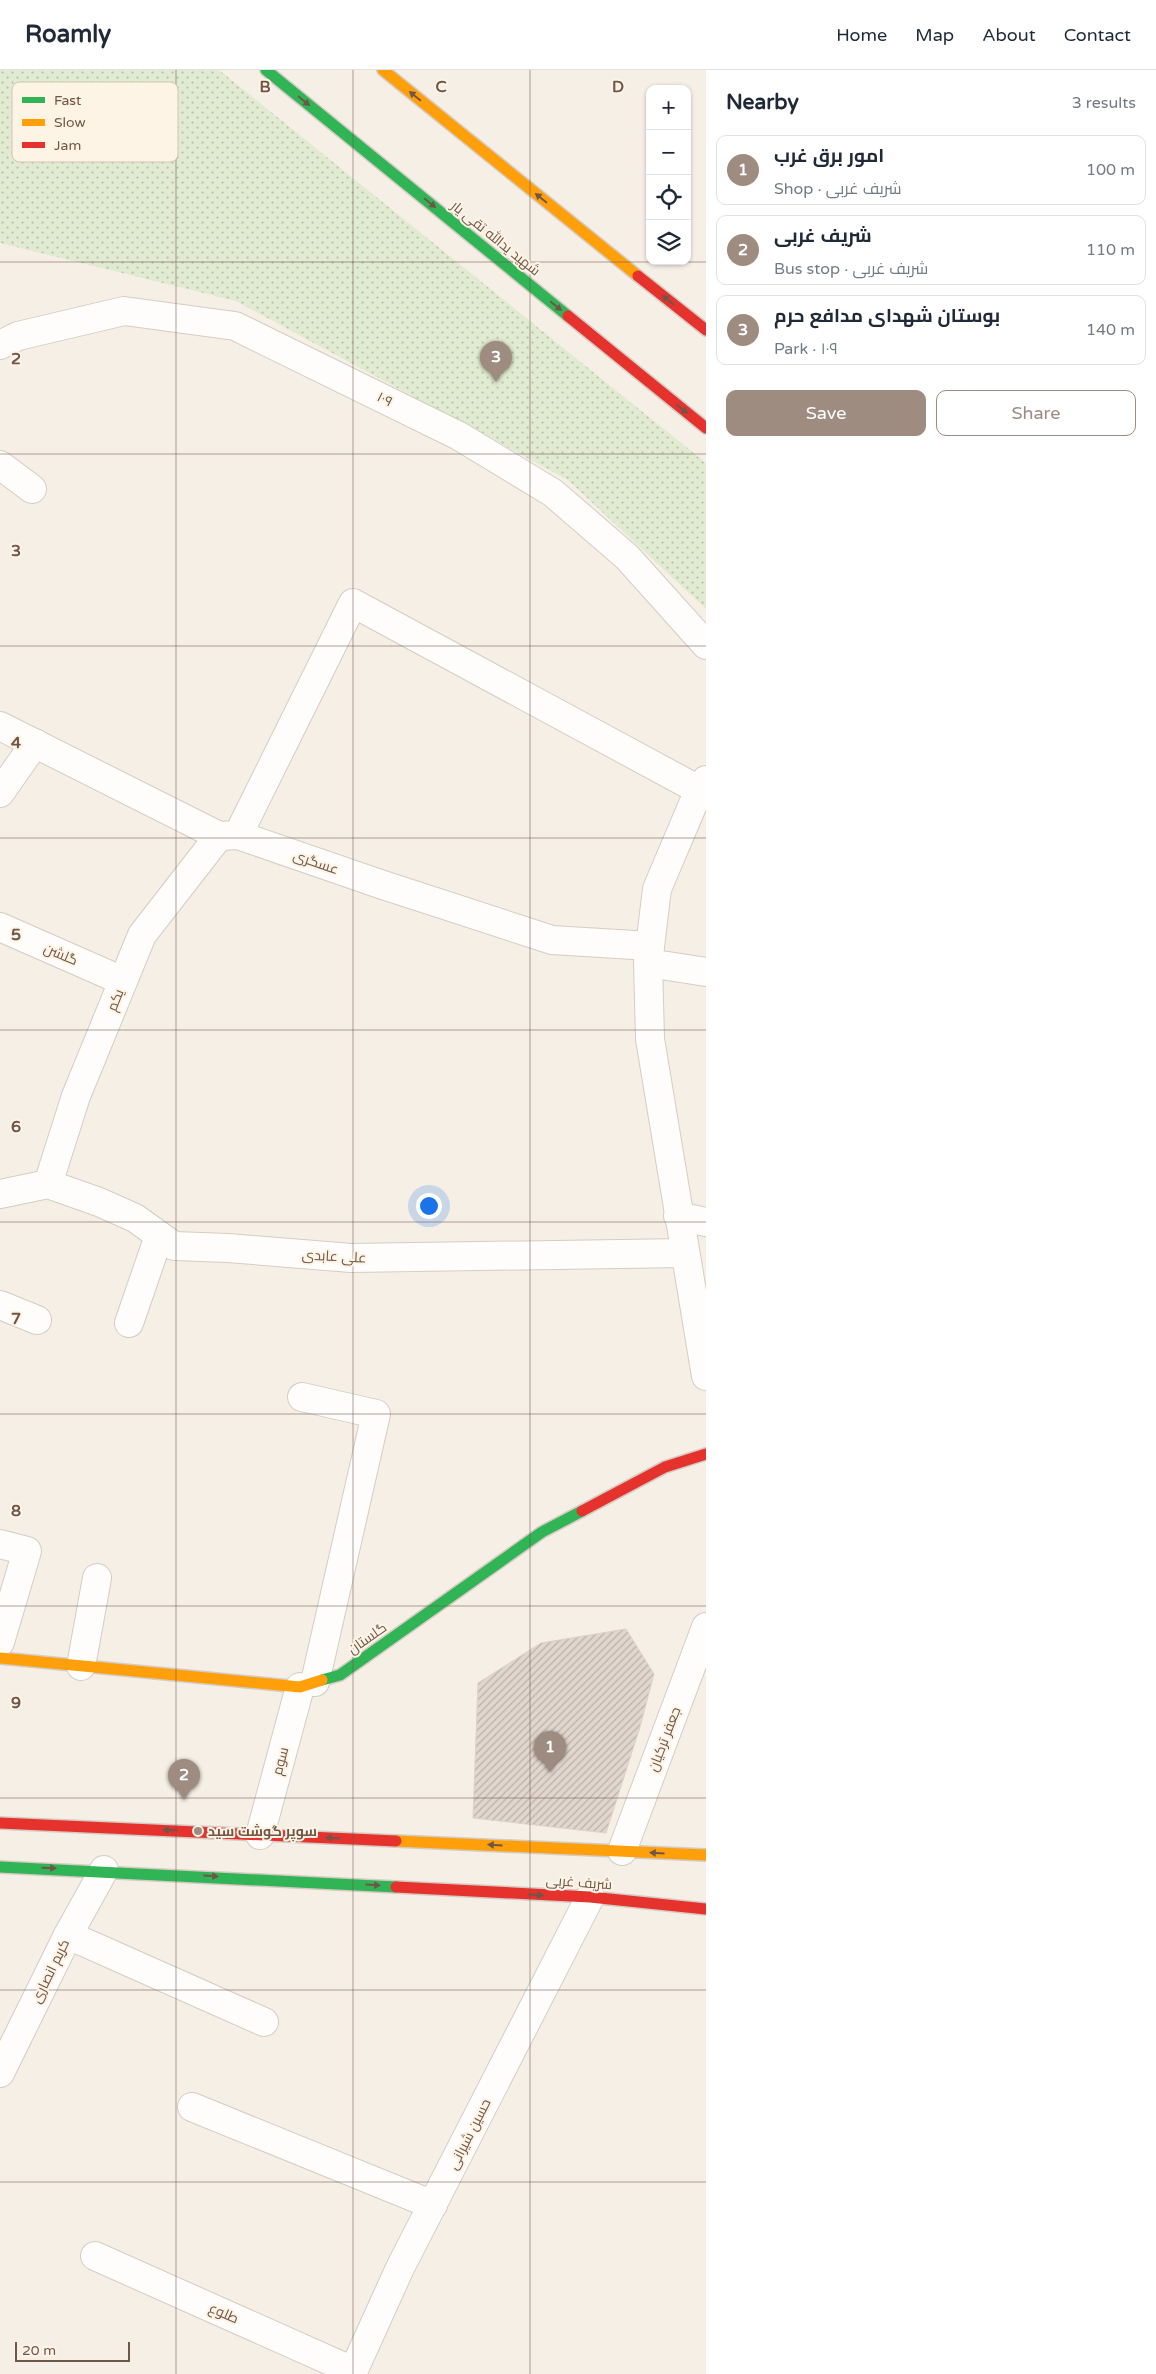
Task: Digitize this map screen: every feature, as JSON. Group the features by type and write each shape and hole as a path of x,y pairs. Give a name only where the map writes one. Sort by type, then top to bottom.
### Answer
{"street":[{"name":"شهید یدالله تقی یار","path":"266,70 706,428"},
{"path":"383,70 706,330"},
{"name":"۱۰۹","path":"0,345 18,336 124,311 235,326 458,436 553,493 627,557 706,645"},
{"path":"0,466 32,489"},
{"name":"یکم","path":"48,1184 76,1096 142,935 229,836 353,603 703,785"},
{"name":"عسگری","path":"0,726 229,836 552,940 649,955 706,972"},
{"path":"0,793 35,743"},
{"path":"703,785 657,889 649,955 650,1039 684,1253 706,1376"},
{"name":"گلشن","path":"0,928 123,981"},
{"path":"0,1194 48,1184"},
{"name":"علی عابدی","path":"48,1184 99,1202 135,1218 174,1246 228,1248 351,1258 684,1253"},
{"path":"678,1216 706,1222"},
{"path":"129,1323 158,1236"},
{"path":"0,1305 36,1320"},
{"name":"سوم","path":"260,1834 308,1684 376,1414 302,1397"},
{"name":"گلستان","path":"0,1658 308,1684 340,1675 542,1532 665,1467 706,1454"},
{"path":"0,1544 27,1552 0,1642"},
{"path":"81,1666 97,1578"},
{"name":"جعفر ترکیان","path":"622,1851 706,1627"},
{"path":"0,1823 706,1856"},
{"name":"شریف غربی","path":"0,1866 590,1897 706,1909"},
{"name":"کریم انصاری","path":"0,2073 68,1934 104,1870"},
{"name":"حسین شیرانی","path":"353,2372 400,2268 590,1897"},
{"path":"68,1934 264,2022"},
{"path":"192,2107 433,2204"},
{"name":"طلوع","path":"95,2256 353,2372"}],"green space":[{"path":"0,70 219,70 706,463 706,609 568,480 236,301 0,243"}],"building":[{"path":"626,1629 654,1674 640,1727 606,1833 473,1818 478,1683 541,1643"}],"traffic: fast":[{"path":"266,70 568,316"},
{"path":"322,1680 340,1675 542,1532 582,1511"},
{"path":"0,1867 396,1887"}],"traffic: slow":[{"path":"383,70 638,276"},
{"path":"0,1658 300,1687 322,1680"},
{"path":"396,1841 706,1855"}],"traffic: jam":[{"path":"638,276 706,330"},
{"path":"568,316 706,428"},
{"path":"582,1511 665,1467 706,1454"},
{"path":"0,1823 396,1841"},
{"path":"396,1887 590,1897 706,1909"}],"place":[{"name":"بوستان شهدای مدافع حرم","path":"496,382"},
{"name":"امور برق غرب","path":"550,1772"},
{"name":"شریف غربی","path":"184,1800"},
{"name":"سوپر گوشت سید","path":"198,1831"}]}
